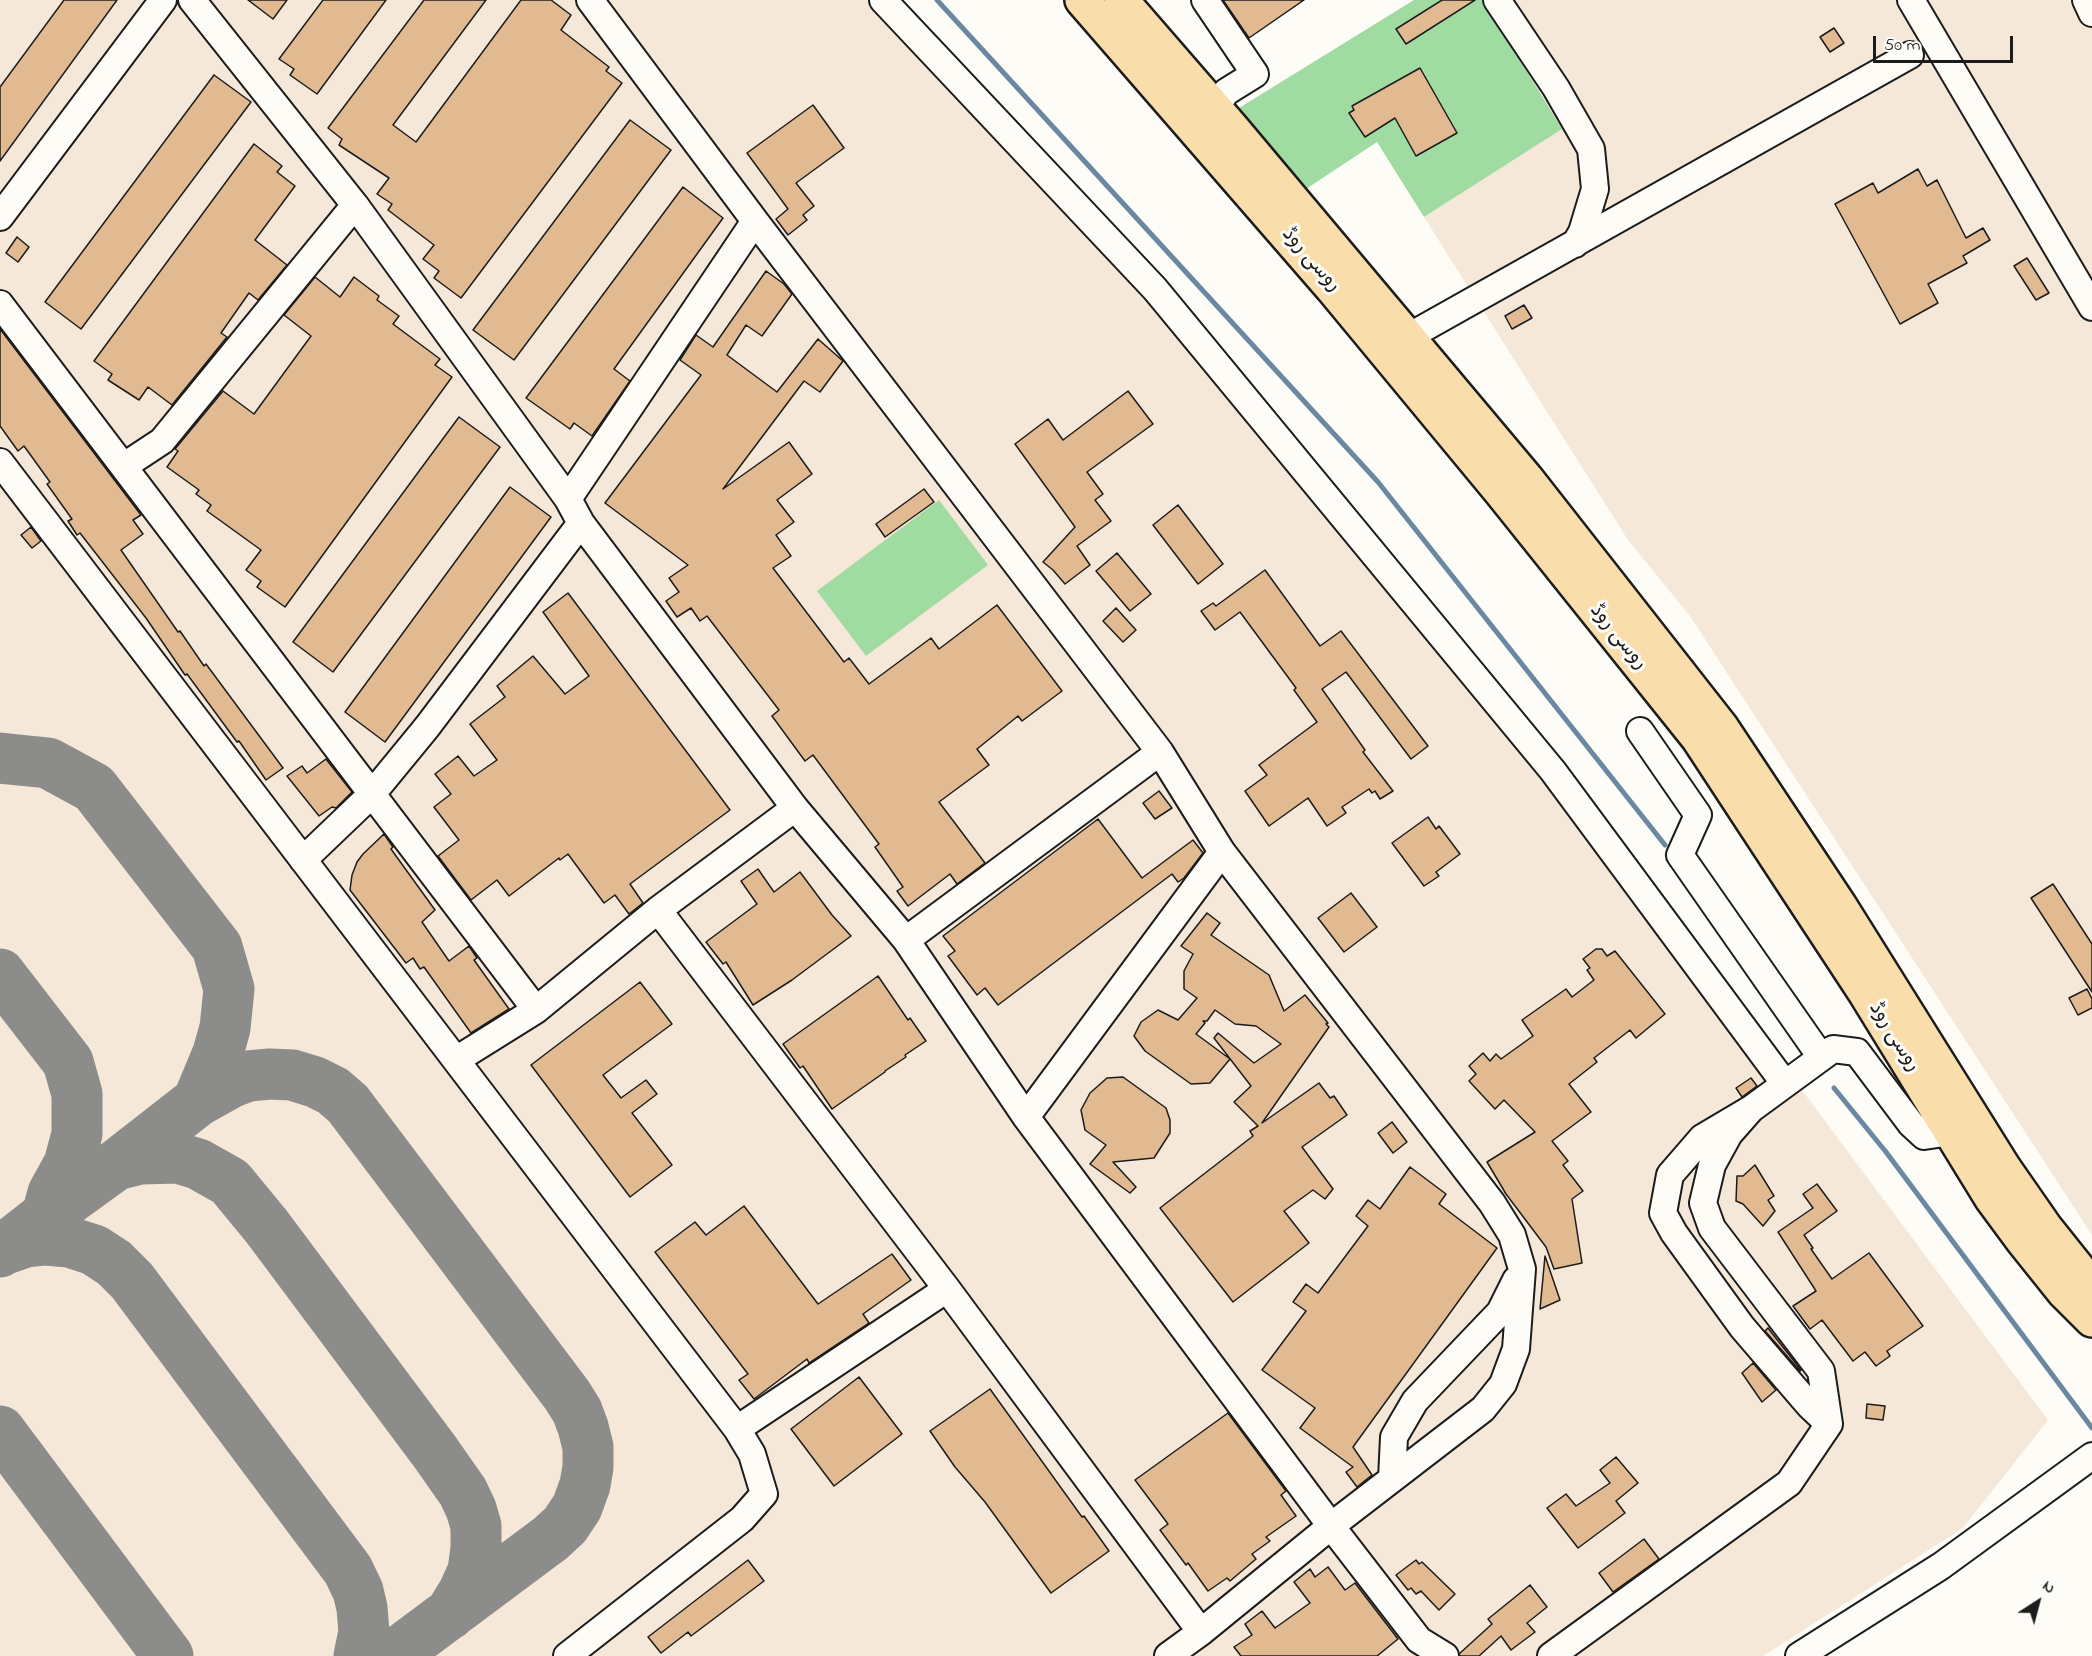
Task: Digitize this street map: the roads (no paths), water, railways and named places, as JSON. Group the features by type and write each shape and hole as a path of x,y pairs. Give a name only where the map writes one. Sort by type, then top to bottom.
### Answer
{"main road":[{"name":"روسی روڈ","path":"1082,0 1334,288 1698,738 1816,917 1992,1199 2063,1291 2092,1320"},
{"name":"روسی روڈ","path":"1121,0 1215,108 1526,478 1722,728 1840,906 2004,1168 2045,1227 2092,1286"}],"street":[{"path":"0,217 163,0"},
{"path":"192,0 355,205 568,499 581,523 795,808 906,940 1026,1117 1331,1526 1419,1640 1445,1656"},
{"path":"590,0 755,221 1160,752 1222,852 1492,1203 1512,1234 1522,1269 1516,1349 1503,1384 1483,1409 1168,1656"},
{"path":"883,0 1155,289 1553,771 1785,1084"},
{"path":"1205,0 1255,74 1226,92 1215,108"},
{"path":"1497,0 1556,88 1591,149 1595,189 1582,232 1575,244"},
{"path":"1911,0 2092,307"},
{"path":"2086,0 2092,13"},
{"path":"1408,337 1910,55"},
{"path":"124,466 162,441 355,205"},
{"path":"568,499 755,221"},
{"path":"0,304 536,1010"},
{"path":"0,462 737,1430 752,1454 764,1494 742,1519 567,1656"},
{"path":"303,860 372,794 427,727 581,523"},
{"path":"1640,731 1698,815 1680,855 1821,1057"},
{"path":"906,940 1160,752"},
{"path":"456,1060 536,1010 658,909 795,808"},
{"path":"1026,1117 1222,852"},
{"path":"658,909 947,1289 1201,1632"},
{"path":"1829,1424 1809,1405 1742,1327 1674,1233 1663,1214 1670,1175 1702,1138 1751,1109 1833,1049 1857,1052 1911,1124 1924,1136 1951,1132"},
{"path":"1551,1656 1789,1483 1829,1424 1821,1371 1712,1228 1703,1203 1712,1165 1729,1134 1751,1109"},
{"path":"1392,1479 1394,1437 1415,1401 1500,1312 1522,1269"},
{"path":"737,1430 947,1289"},
{"path":"1799,1656 1941,1566 2089,1459"}],"waterway":[{"path":"937,0 1378,482 1665,845"},
{"path":"1834,1088 1886,1152 2092,1428"}]}
